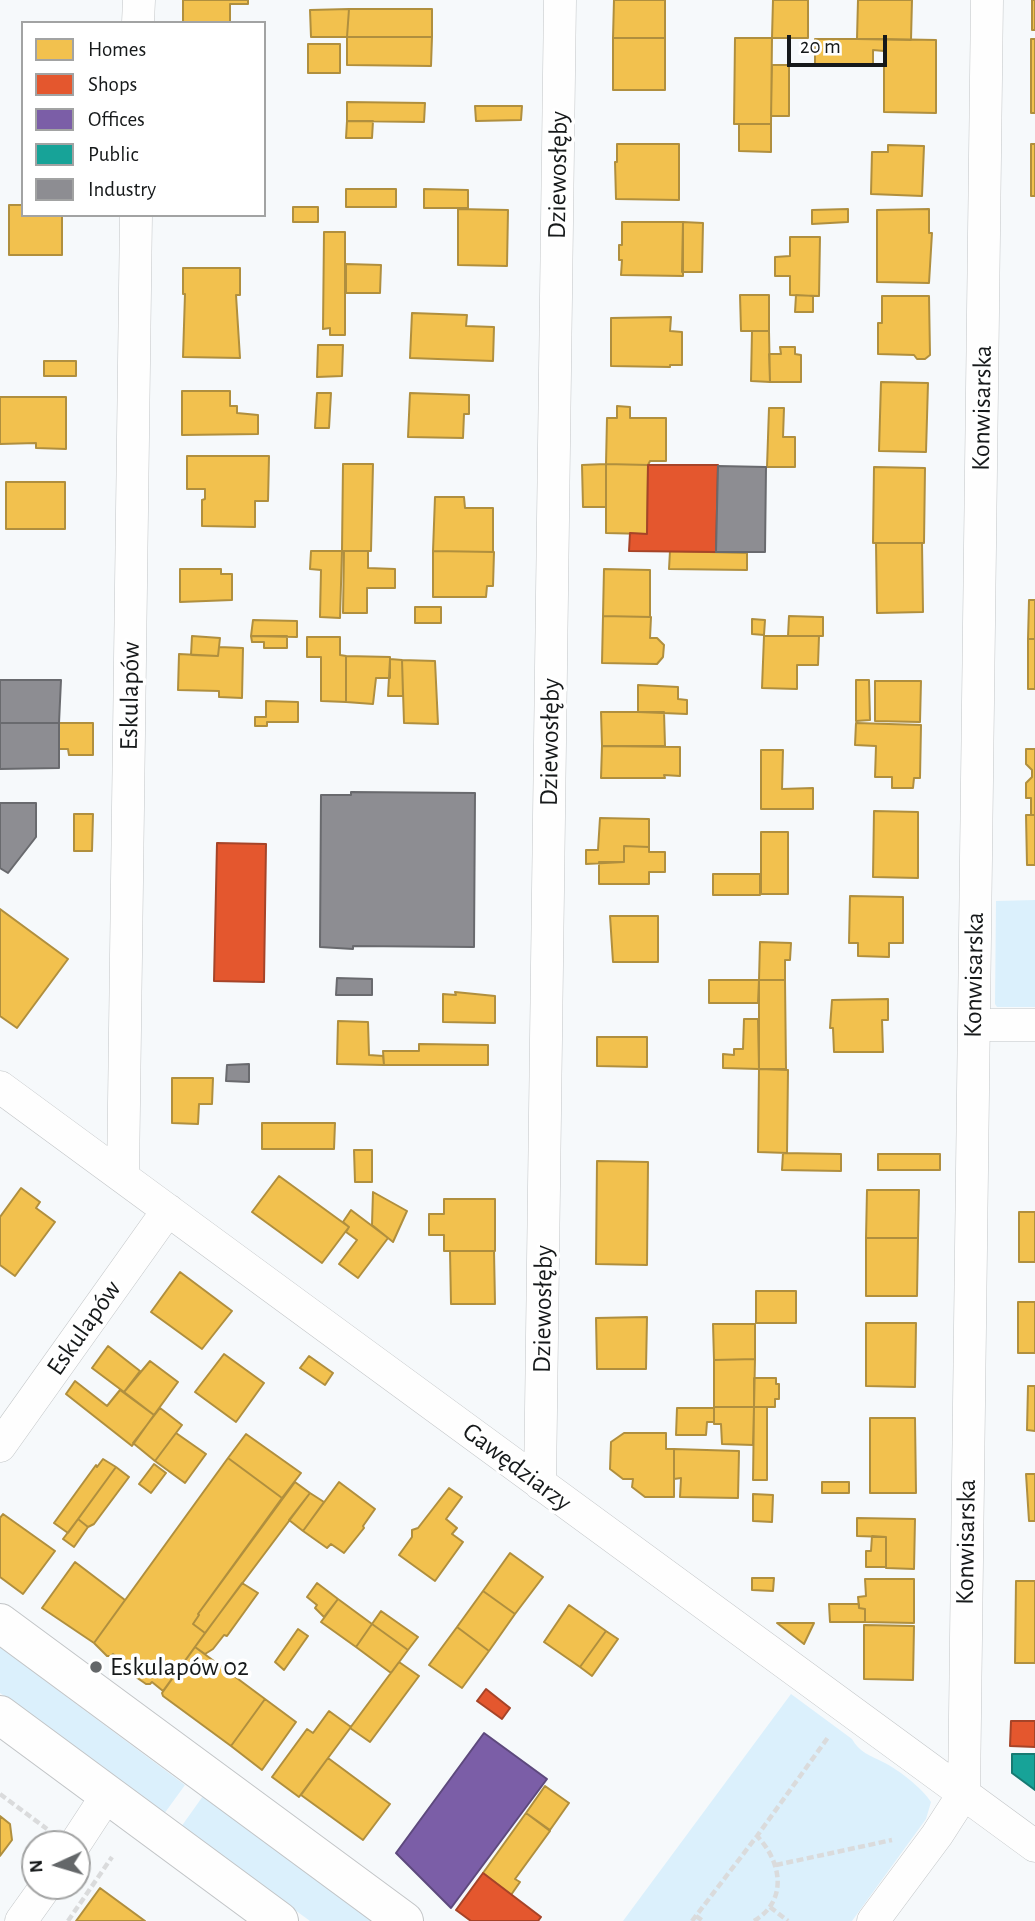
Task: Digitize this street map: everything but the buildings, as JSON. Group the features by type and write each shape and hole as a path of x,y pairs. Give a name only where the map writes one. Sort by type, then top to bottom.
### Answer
{"street":[{"path":"138,21 139,0"},
{"name":"Dziewosłęby","path":"540,1483 560,0"},
{"name":"Konwisarska","path":"964,1793 987,0"},
{"name":"Eskulapów","path":"124,1177 136,217"},
{"path":"974,1025 1035,1025"},
{"name":"Gawędziarzy","path":"0,1087 1035,1846"},
{"name":"Eskulapów","path":"0,1446 168,1210"},
{"path":"0,1623 404,1921"},
{"path":"0,1715 279,1921"},
{"path":"873,1921 937,1835 964,1793"},
{"path":"71,1830 107,1795"},
{"path":"21,1921 36,1900"}],"path":[{"path":"703,1921 694,1919 830,1734"},
{"path":"0,1794 52,1830"},
{"path":"754,1921 770,1907 778,1882 776,1865 767,1846 757,1836"},
{"path":"776,1865 905,1837"},
{"path":"68,1921 112,1857"},
{"path":"770,1907 788,1921"}],"shaded area":[{"path":"1035,900 1035,1007 997,1007 996,901"},
{"path":"0,1647 185,1785 164,1814 0,1693"},
{"path":"791,1694 852,1739 870,1756 903,1774 931,1802 926,1819 852,1921 623,1921"},
{"path":"203,1796 372,1921 310,1921 181,1827"}],"place":[{"name":"Eskulapów 02","path":"96,1667"}]}
